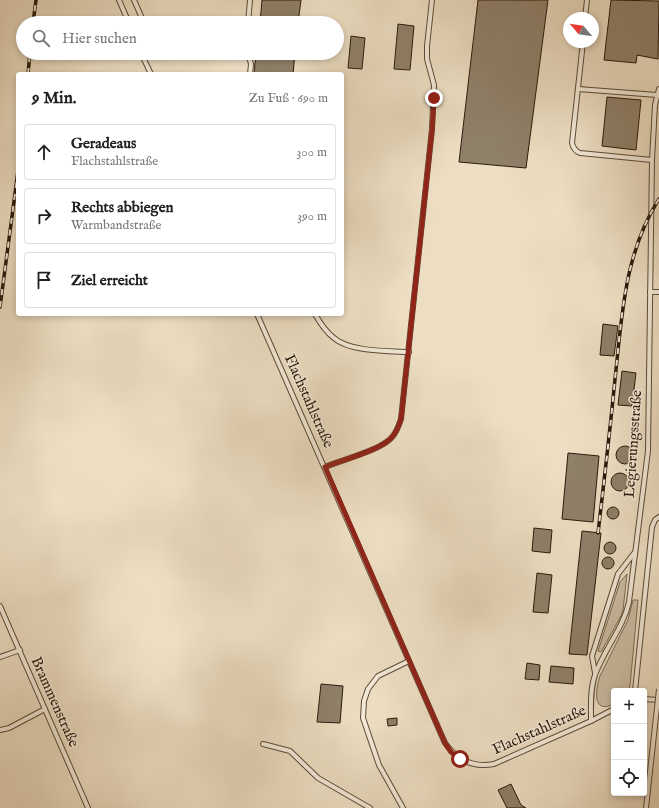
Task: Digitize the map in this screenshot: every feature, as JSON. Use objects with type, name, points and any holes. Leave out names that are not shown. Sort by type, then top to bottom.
[{"type":"lane","points":[[119,0],[126,16]]},
{"type":"lane","points":[[134,0],[141,16]]},
{"type":"lane","points":[[249,16],[250,0]]},
{"type":"lane","points":[[325,467],[369,451],[384,443],[392,437],[401,419],[433,122],[434,85],[427,58],[432,0]]},
{"type":"lane","points":[[586,12],[587,0]]},
{"type":"lane","points":[[582,48],[572,143],[573,148],[576,152],[580,153],[652,160]]},
{"type":"lane","points":[[145,60],[150,72]]},
{"type":"lane","points":[[250,60],[250,72]]},
{"type":"lane","points":[[578,89],[657,95]]},
{"type":"lane","name":"Legierungsstraße","points":[[591,721],[592,687],[595,673],[624,619],[629,602],[648,451],[652,160],[657,95],[659,89]]},
{"type":"lane","points":[[650,292],[659,292]]},
{"type":"lane","name":"Flachstahlstraße","points":[[258,316],[445,743],[451,752],[468,763],[479,765],[494,764],[611,711]]},
{"type":"lane","points":[[316,316],[325,330],[342,343],[369,350],[409,352]]},
{"type":"lane","points":[[635,688],[652,527],[659,517]]},
{"type":"lane","points":[[595,673],[592,656],[618,574],[635,551]]},
{"type":"lane","name":"Brammenstraße","points":[[0,606],[88,808]]},
{"type":"lane","points":[[0,657],[20,650]]},
{"type":"lane","points":[[397,808],[403,807],[379,765],[363,718],[364,701],[368,689],[378,676],[409,661]]},
{"type":"lane","points":[[646,808],[659,689]]},
{"type":"lane","points":[[647,699],[659,700]]},
{"type":"lane","points":[[0,730],[9,728],[45,709]]},
{"type":"lane","points":[[263,744],[290,750],[318,778],[370,808]]},
{"type":"shaded area","points":[[627,574],[621,616],[601,652],[598,651],[620,582]]},
{"type":"shaded area","points":[[633,600],[638,600],[630,686],[629,688],[611,688],[611,705],[602,706],[598,703],[597,699],[597,687],[600,676],[628,620]]},
{"type":"building","points":[[262,0],[301,0],[299,16],[261,16]]},
{"type":"building","points":[[478,0],[548,0],[526,168],[459,162]]},
{"type":"building","points":[[611,0],[659,1],[658,59],[637,55],[636,63],[604,60]]},
{"type":"building","points":[[398,24],[414,26],[410,70],[394,69]]},
{"type":"building","points":[[351,36],[365,38],[362,69],[348,68]]},
{"type":"building","points":[[255,60],[294,60],[293,72],[254,72]]},
{"type":"building","points":[[607,97],[641,100],[636,150],[602,146]]},
{"type":"building","points":[[603,324],[618,326],[614,356],[600,355]]},
{"type":"building","points":[[622,371],[636,373],[632,406],[618,405]]},
{"type":"building","points":[[621,446],[629,446],[634,451],[632,462],[629,464],[621,464],[616,459],[616,451]]},
{"type":"building","points":[[568,453],[599,456],[593,522],[562,519]]},
{"type":"building","points":[[616,473],[624,473],[629,478],[627,489],[624,491],[616,491],[611,486],[611,478]]},
{"type":"building","points":[[615,507],[618,508],[618,518],[611,519],[608,518],[607,511],[608,508]]},
{"type":"building","points":[[534,528],[552,530],[550,553],[532,551]]},
{"type":"building","points":[[582,531],[601,533],[587,655],[569,654]]},
{"type":"building","points":[[612,542],[615,543],[615,553],[608,554],[605,553],[604,546],[605,543]]},
{"type":"building","points":[[610,557],[613,558],[613,568],[606,569],[603,568],[602,561],[603,558]]},
{"type":"building","points":[[537,573],[552,575],[548,613],[533,612]]},
{"type":"building","points":[[527,663],[540,665],[539,680],[525,679]]},
{"type":"building","points":[[551,666],[574,668],[573,684],[549,682]]},
{"type":"building","points":[[321,684],[343,686],[340,723],[317,722]]},
{"type":"building","points":[[397,718],[397,725],[388,726],[387,719]]},
{"type":"building","points":[[511,784],[521,805],[526,808],[507,808],[498,790]]},
{"type":"railway","points":[[34,16],[36,0]]},
{"type":"railway","points":[[28,72],[29,60]]},
{"type":"railway","points":[[0,307],[16,186]]},
{"type":"railway","points":[[598,533],[626,286],[638,241],[647,220],[659,199]]},
{"type":"route","points":[[434,98],[432,130],[401,419],[392,437],[384,443],[369,451],[325,467],[445,743],[451,752],[460,759]]}]
